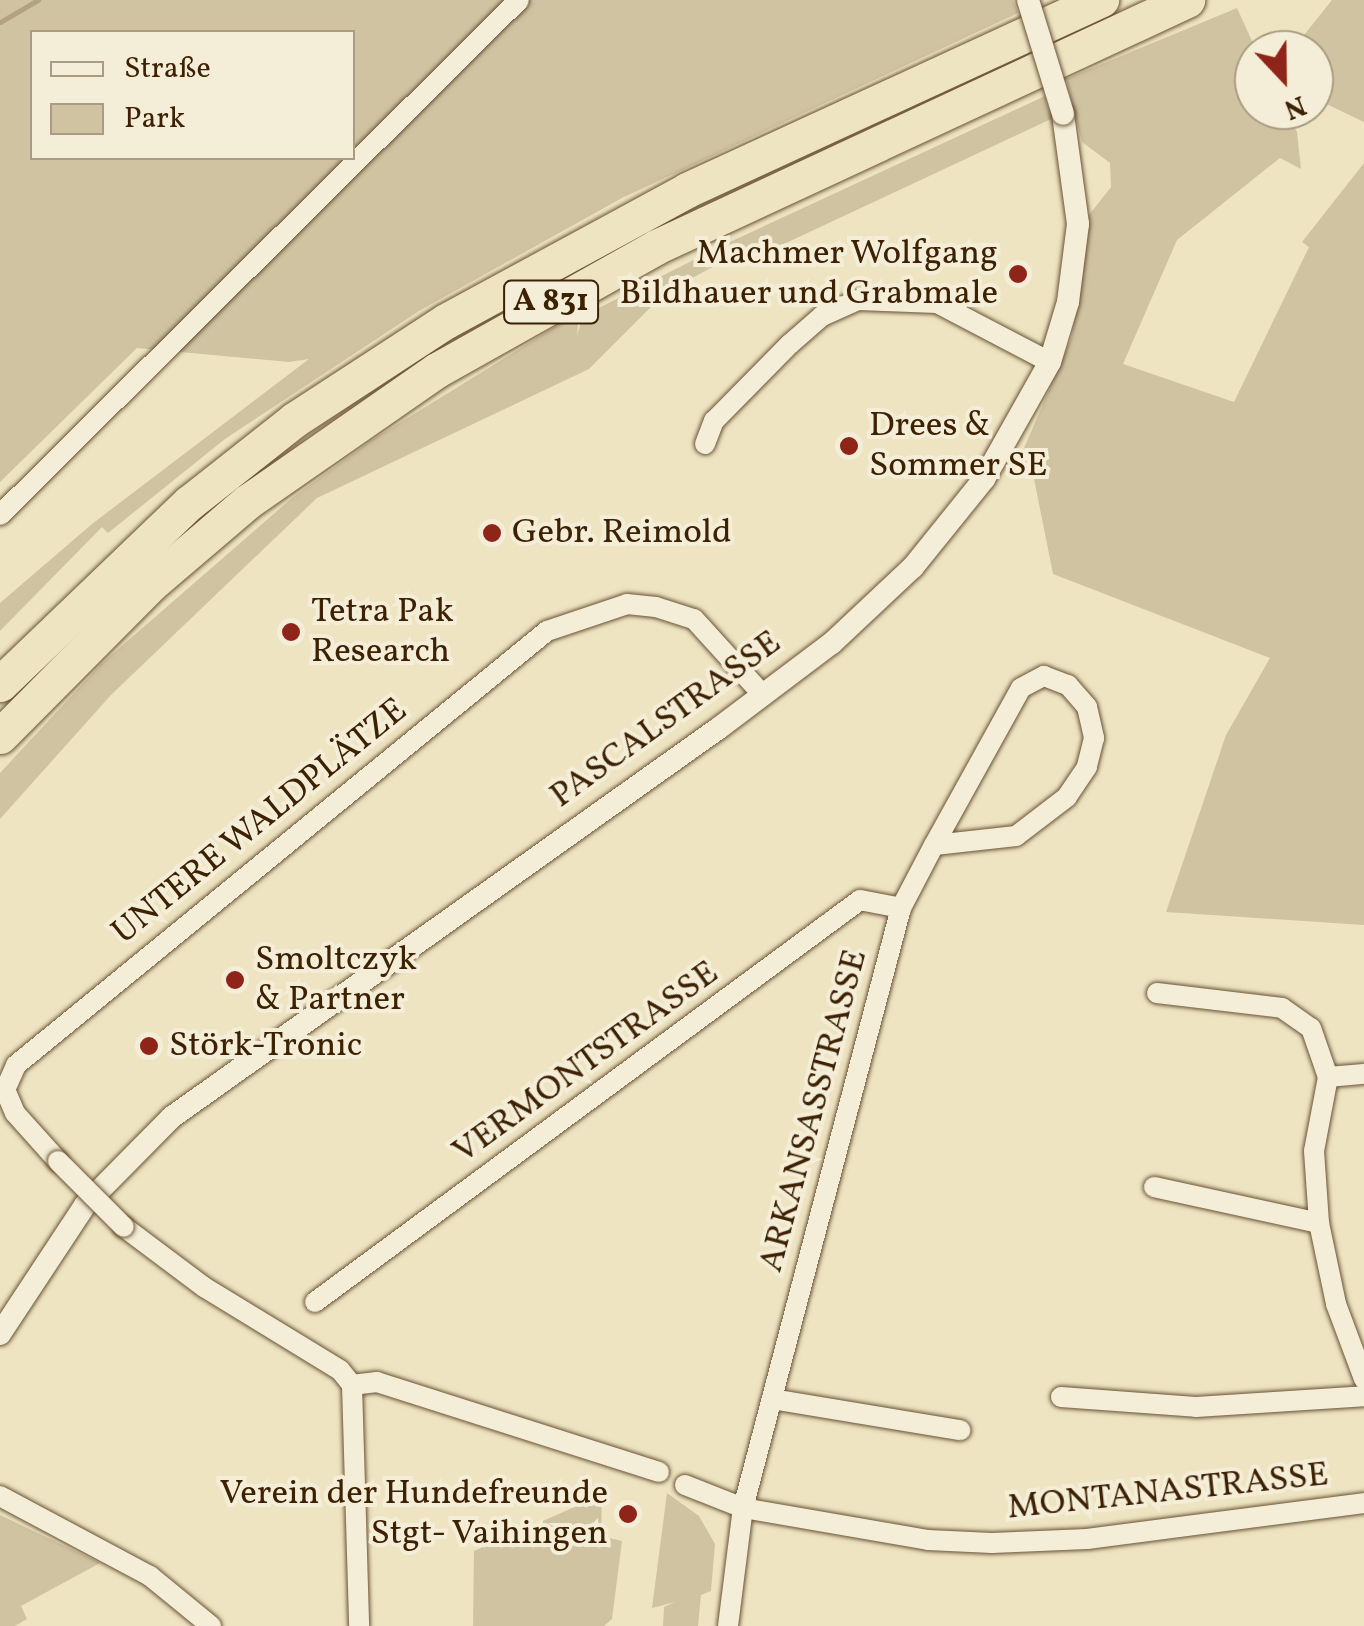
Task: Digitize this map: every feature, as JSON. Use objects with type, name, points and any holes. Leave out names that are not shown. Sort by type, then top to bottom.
[{"type":"highway","name":"A 831","points":[[0,684],[125,559],[294,420],[510,284],[688,190],[1101,0]]},
{"type":"highway","name":"A 831","points":[[0,736],[139,596],[247,502],[436,370],[656,247],[1187,0]]},
{"type":"highway","points":[[0,654],[62,592],[125,559]]},
{"type":"street","points":[[0,515],[519,0]]},
{"type":"street","name":"PASCALSTRASSE","points":[[0,1334],[85,1205],[172,1117],[762,695],[914,567],[984,478],[1050,362],[1068,302],[1078,224],[1063,114],[1028,0]]},
{"type":"street","points":[[705,444],[714,421],[790,344],[822,316],[858,300],[937,302],[1050,362]]},
{"type":"street","name":"UNTERE WALDPLÄTZE","points":[[352,1384],[340,1370],[204,1287],[124,1227],[15,1114],[6,1080],[16,1065],[547,630],[627,604],[656,607],[694,619],[762,695]]},
{"type":"street","name":"ARKANSASSTRASSE","points":[[728,1626],[743,1508],[901,908],[934,845],[1020,688],[1044,676],[1068,686],[1087,706],[1094,738],[1087,766],[1067,796],[1016,836],[934,845]]},
{"type":"street","name":"VERMONTSTRASSE","points":[[315,1302],[860,900],[901,908]]},
{"type":"street","points":[[1157,993],[1282,1008],[1311,1028],[1328,1077],[1314,1150],[1319,1223],[1336,1304],[1364,1378]]},
{"type":"street","points":[[1328,1077],[1364,1074]]},
{"type":"street","points":[[1154,1187],[1319,1223]]},
{"type":"street","points":[[359,1626],[352,1384],[377,1382],[659,1472]]},
{"type":"street","points":[[1061,1397],[1196,1407],[1364,1396]]},
{"type":"street","points":[[772,1399],[960,1430]]},
{"type":"street","name":"MONTANASTRASSE","points":[[685,1485],[743,1508],[928,1540],[992,1543],[1087,1539],[1364,1503]]},
{"type":"street","points":[[0,1496],[150,1576],[211,1626]]},
{"type":"green space","points":[[0,0],[1013,0],[1018,13],[622,198],[419,311],[225,439],[108,533],[102,527],[0,631],[0,603],[92,524],[309,359],[289,362],[137,348],[0,482]]},
{"type":"green space","points":[[1332,0],[1364,0],[1364,122],[1334,108],[1334,30],[1308,30]]},
{"type":"green space","points":[[1237,8],[1247,30],[1234,30],[1234,130],[1296,130],[1301,169],[1280,158],[1177,240],[1123,364],[1234,402],[1309,247],[1302,242],[1364,163],[1364,925],[1166,912],[1226,735],[1270,658],[1053,574],[1033,474],[1011,478],[1072,337],[1089,215],[1111,187],[1110,163],[1082,142],[1066,79]]},
{"type":"green space","points":[[1045,96],[1051,119],[735,267],[722,262],[666,292],[589,369],[317,498],[111,695],[0,819],[0,773],[101,664],[292,498],[372,440],[579,312],[577,335],[583,316],[719,247]]},
{"type":"green space","points":[[667,1493],[699,1516],[715,1544],[711,1591],[701,1595],[698,1626],[663,1626],[664,1607],[675,1602],[652,1608]]},
{"type":"green space","points":[[602,1495],[601,1536],[622,1541],[612,1619],[604,1626],[473,1626],[474,1551]]},
{"type":"green space","points":[[0,1515],[100,1563],[21,1606],[27,1619],[15,1626],[0,1626]]},
{"type":"waterway","points":[[0,22],[38,0]]},
{"type":"place","name":"Machmer Wolfgang Bildhauer und Grabmale","points":[[1018,274]]},
{"type":"place","name":"Drees & Sommer SE","points":[[849,446]]},
{"type":"place","name":"Gebr. Reimold","points":[[492,533]]},
{"type":"place","name":"Tetra Pak Research","points":[[291,632]]},
{"type":"place","name":"Smoltczyk & Partner","points":[[235,980]]},
{"type":"place","name":"Störk-Tronic","points":[[149,1046]]},
{"type":"place","name":"Verein der Hundefreunde Stgt- Vaihingen","points":[[628,1514]]}]
